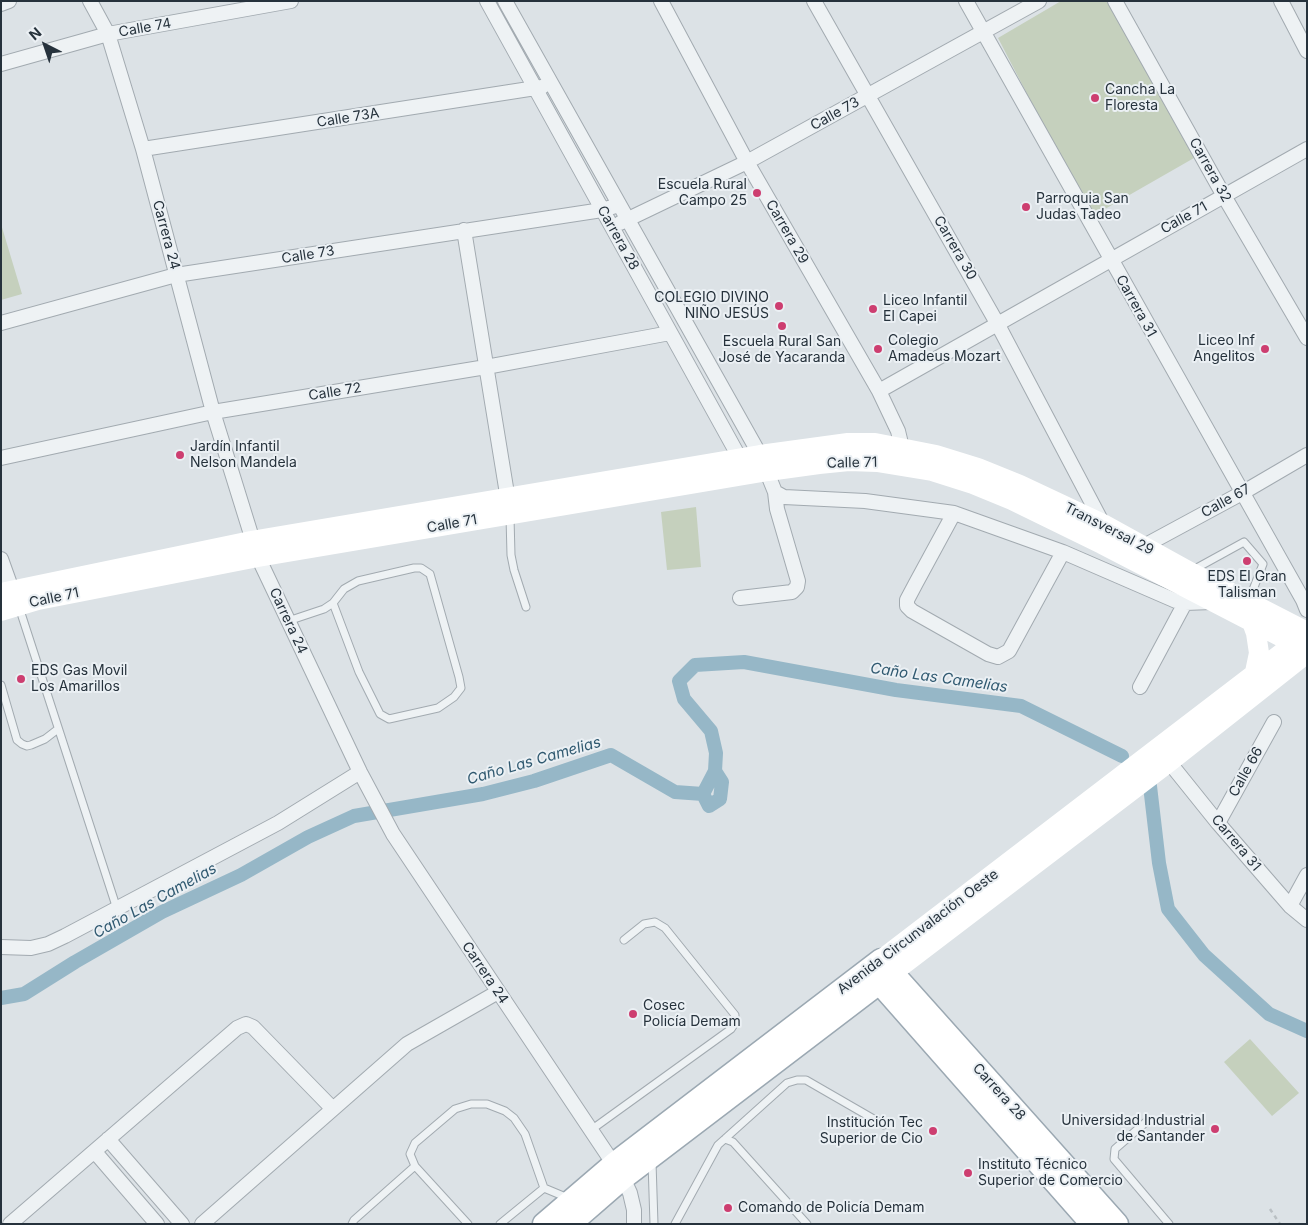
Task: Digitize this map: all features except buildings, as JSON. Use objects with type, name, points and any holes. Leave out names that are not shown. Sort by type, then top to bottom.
[{"type":"main road","name":"Transversal 29","points":[[904,456],[936,455],[1020,484],[1104,524],[1144,546],[1190,572],[1247,613],[1304,642]]},
{"type":"main road","name":"Calle 71","points":[[8,600],[38,600],[255,549],[754,465],[849,461],[876,462],[904,456]]},
{"type":"main road","name":"Transversal 29","points":[[904,456],[932,471],[973,484],[1012,500],[1102,544],[1212,602],[1247,613]]},
{"type":"main road","points":[[1247,613],[1259,643],[1255,672]]},
{"type":"main road","name":"Avenida Circunvalación Oeste","points":[[544,1224],[572,1199],[619,1171],[651,1156],[1255,672],[1304,642]]},
{"type":"main road","name":"Avenida Circunvalación Oeste","points":[[571,1223],[619,1171],[880,972],[1169,762],[1304,642]]},
{"type":"main road","name":"Carrera 28","points":[[880,972],[1092,1224]]},
{"type":"main road","name":"Carrera 28","points":[[880,972],[1117,1224]]},
{"type":"street","points":[[1,4],[9,1]]},
{"type":"street","name":"Carrera 24","points":[[90,1],[108,34],[143,149],[212,412],[255,549],[360,772],[393,834],[619,1171],[630,1193],[634,1210],[634,1224]]},
{"type":"street","name":"Calle 74","points":[[1,64],[108,34],[291,1]]},
{"type":"street","name":"Carrera 28","points":[[487,1],[670,333],[754,465]]},
{"type":"street","name":"Carrera 28","points":[[506,1],[628,220],[754,465]]},
{"type":"street","name":"Carrera 29","points":[[661,1],[747,162],[879,391],[895,425],[904,456]]},
{"type":"street","name":"Carrera 30","points":[[814,1],[997,323],[1104,524]]},
{"type":"street","name":"Carrera 31","points":[[966,1],[1110,260],[1304,600],[1307,610]]},
{"type":"street","name":"Calle 73","points":[[612,227],[747,162],[1038,1]]},
{"type":"street","name":"Carrera 32","points":[[1115,1],[1224,196],[1307,338]]},
{"type":"street","points":[[1281,1],[1307,51]]},
{"type":"street","name":"Calle 73A","points":[[143,149],[552,85]]},
{"type":"street","name":"Calle 71","points":[[879,391],[1307,149]]},
{"type":"street","name":"Calle 73","points":[[1,323],[176,276],[602,210],[619,205]]},
{"type":"street","points":[[464,230],[509,506]]},
{"type":"street","name":"Calle 72","points":[[1,458],[212,412],[670,333]]},
{"type":"street","name":"Calle 67","points":[[1144,546],[1307,455]]},
{"type":"street","points":[[740,598],[792,592],[797,587],[798,580],[777,510],[775,492],[770,483],[754,465]]},
{"type":"street","points":[[775,492],[784,497],[865,501],[954,513],[998,527],[1063,552],[1176,601],[1185,603],[1212,602]]},
{"type":"street","points":[[954,513],[907,600],[907,606],[912,611],[988,654],[998,657],[1009,651],[1063,552]]},
{"type":"street","points":[[1,559],[8,600]]},
{"type":"street","points":[[1140,686],[1185,603]]},
{"type":"street","name":"Calle 66","points":[[1218,823],[1274,722]]},
{"type":"street","name":"Carrera 31","points":[[1169,762],[1218,823],[1290,906],[1307,920]]},
{"type":"street","points":[[1,948],[31,948],[48,944],[278,823],[360,772]]},
{"type":"street","points":[[1290,906],[1307,875]]},
{"type":"street","points":[[202,1224],[407,1044],[498,992]]},
{"type":"street","points":[[10,1224],[237,1028],[246,1024],[253,1027],[332,1108]]},
{"type":"street","points":[[108,1139],[182,1224]]},
{"type":"street","points":[[95,1152],[157,1224]]},
{"type":"lane","points":[[509,506],[514,570],[526,607]]},
{"type":"lane","points":[[1190,572],[1244,542],[1263,564],[1247,613]]},
{"type":"lane","points":[[288,621],[324,609],[333,603],[344,590],[358,581],[414,568],[426,570],[430,574],[460,677],[461,688],[454,697],[438,708],[389,719],[380,714],[359,672],[333,603]]},
{"type":"lane","points":[[8,600],[47,693],[117,909]]},
{"type":"lane","points":[[1,685],[17,740],[22,744],[31,745],[45,739],[58,729]]},
{"type":"lane","points":[[40,702],[47,693]]},
{"type":"lane","points":[[6,704],[16,710]]},
{"type":"lane","points":[[591,1130],[731,1029],[735,1023],[736,1015],[665,928],[655,922],[644,924],[624,940]]},
{"type":"lane","points":[[675,1224],[718,1145],[787,1083],[806,1080],[884,1125]]},
{"type":"lane","points":[[468,1224],[415,1166],[410,1154],[415,1143],[455,1109],[471,1104],[487,1104],[505,1111],[514,1118],[525,1134],[544,1188],[572,1199]]},
{"type":"lane","points":[[1146,1122],[1115,1149],[1114,1159],[1169,1224]]},
{"type":"lane","points":[[725,1139],[733,1142],[807,1224]]},
{"type":"lane","points":[[651,1156],[654,1224]]},
{"type":"lane","points":[[352,1224],[354,1220],[415,1166]]},
{"type":"lane","points":[[500,1224],[544,1188]]},
{"type":"path","points":[[1270,1209],[1280,1224]]},
{"type":"green space","name":"Cancha La Floresta","points":[[1061,1],[1107,1],[1194,158],[1091,217],[998,38]]},
{"type":"green space","points":[[1,224],[22,294],[1,300]]},
{"type":"green space","points":[[696,507],[701,567],[667,570],[661,512]]},
{"type":"green space","points":[[1250,1039],[1299,1093],[1272,1116],[1224,1062]]},
{"type":"waterway","name":"Caño Las Camelias","points":[[1,998],[24,994],[162,912],[241,875],[308,837],[354,816],[483,794],[534,781],[611,755],[675,792],[703,794],[715,771],[716,753],[711,731],[684,699],[679,681],[695,665],[744,662],[896,690],[1021,706],[1122,756]]},
{"type":"waterway","points":[[703,794],[709,806],[720,799],[722,782],[715,771]]},
{"type":"waterway","name":"Caño Las Camelias","points":[[1150,786],[1159,863],[1168,909],[1204,955],[1269,1014],[1307,1031]]},
{"type":"place","name":"Cancha La Floresta","points":[[1095,98]]},
{"type":"place","name":"Escuela Rural Campo 25","points":[[757,193]]},
{"type":"place","name":"Parroquia San Judas Tadeo","points":[[1026,207]]},
{"type":"place","name":"COLEGIO DIVINO NIÑO JESÚS","points":[[779,306]]},
{"type":"place","name":"Liceo Infantil El Capei","points":[[873,309]]},
{"type":"place","name":"Escuela Rural San José de Yacaranda","points":[[782,326]]},
{"type":"place","name":"Colegio Amadeus Mozart","points":[[878,349]]},
{"type":"place","name":"Liceo Inf Angelitos","points":[[1265,349]]},
{"type":"place","name":"Jardín Infantil Nelson Mandela","points":[[180,455]]},
{"type":"place","name":"EDS El Gran Talisman","points":[[1247,561]]},
{"type":"place","name":"EDS Gas Movil Los Amarillos","points":[[21,679]]},
{"type":"place","name":"Cosec Policía Demam","points":[[633,1014]]},
{"type":"place","name":"Universidad Industrial de Santander","points":[[1215,1129]]},
{"type":"place","name":"Institución Tec Superior de Cio","points":[[933,1131]]},
{"type":"place","name":"Instituto Técnico Superior de Comercio","points":[[968,1173]]},
{"type":"place","name":"Comando de Policía Demam","points":[[728,1208]]}]
